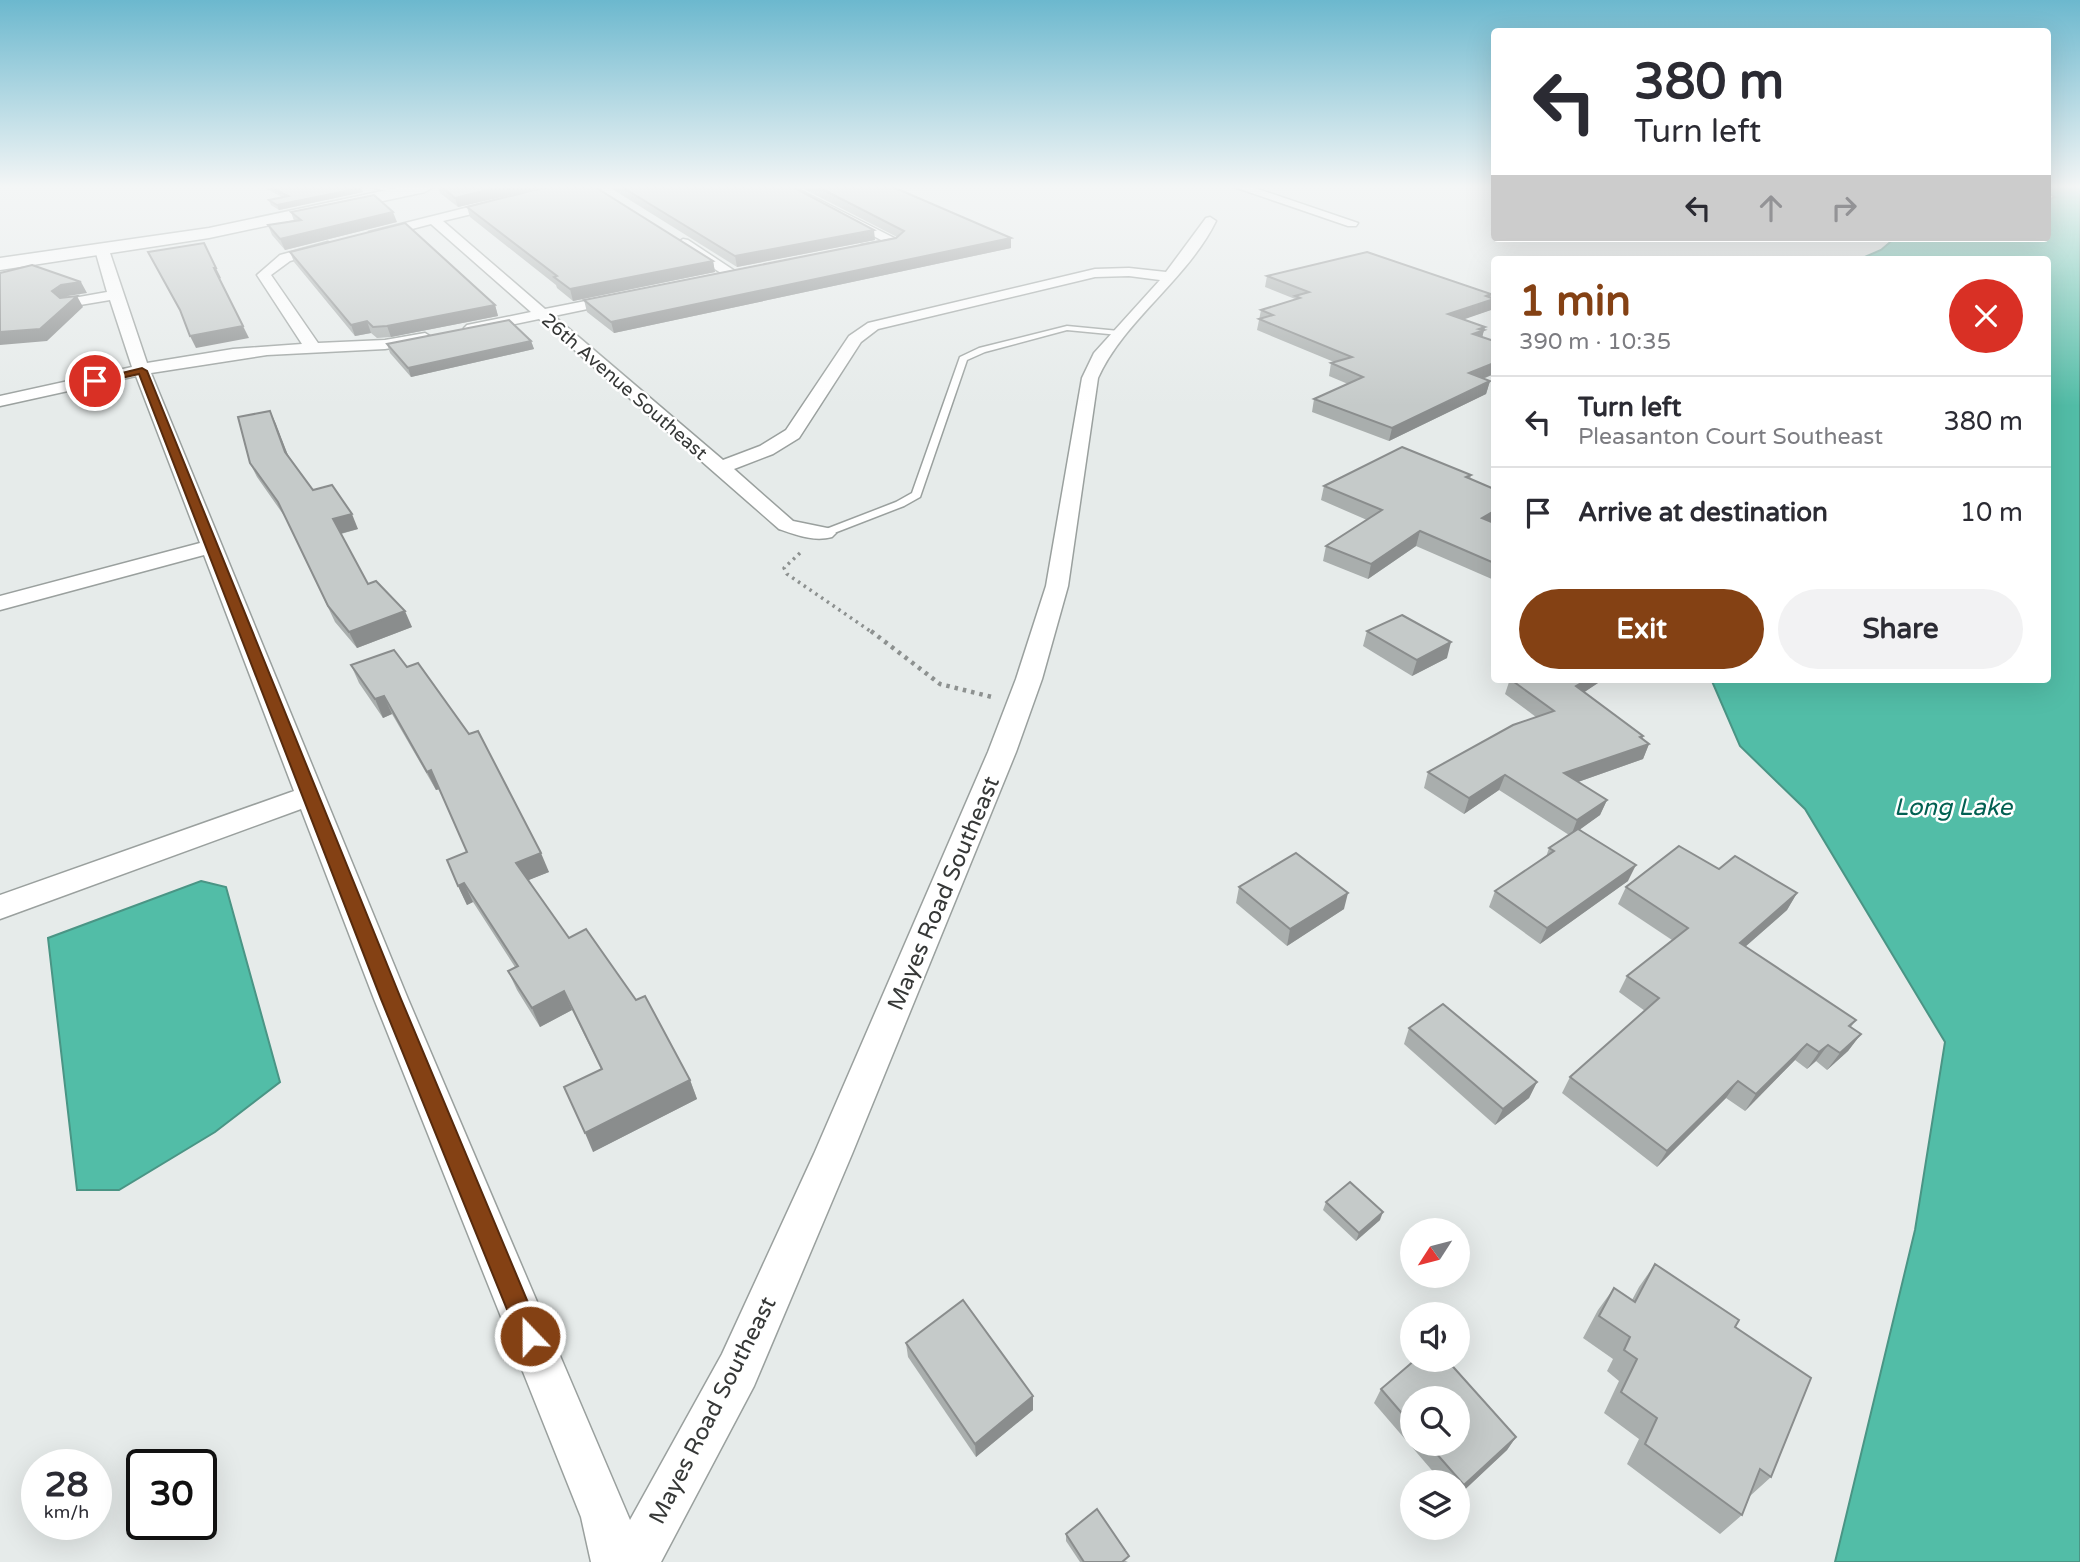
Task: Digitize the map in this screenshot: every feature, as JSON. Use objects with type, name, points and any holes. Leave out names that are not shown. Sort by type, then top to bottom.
[{"type":"street","points":[[0,264],[30,260]]},
{"type":"street","points":[[105,260],[142,371],[396,1012],[605,1517],[615,1562]]},
{"type":"street","points":[[281,260],[274,263],[264,275],[314,349]]},
{"type":"street","name":"26th Avenue Southeast","points":[[480,260],[786,525],[804,531],[825,533]]},
{"type":"street","points":[[706,281],[741,274],[715,260]]},
{"type":"street","name":"Mayes Road Southeast","points":[[634,1562],[743,1358],[838,1142],[1021,703],[1057,586],[1090,378],[1100,356],[1183,260]]},
{"type":"street","points":[[718,468],[752,458],[793,434],[855,339],[873,326],[1095,274],[1129,272],[1169,277]]},
{"type":"street","points":[[0,401],[216,356],[268,350],[391,345],[638,294]]},
{"type":"street","points":[[68,303],[115,295]]},
{"type":"street","points":[[0,603],[211,547]]},
{"type":"street","points":[[0,907],[311,795]]},
{"type":"lane","points":[[825,533],[900,504],[916,495],[963,359],[982,349],[1067,328],[1119,333]]},
{"type":"path","points":[[825,533],[786,564],[784,568],[787,574],[856,620],[940,684],[1021,703]]},
{"type":"water","name":"Long Lake","points":[[2051,260],[2080,260],[2080,1562],[1835,1562],[1915,1230],[1945,1042],[1805,809],[1740,746],[1713,683],[2051,683]]},
{"type":"water","points":[[201,881],[226,887],[280,1082],[215,1132],[119,1190],[77,1190],[48,938]]},
{"type":"building","points":[[152,260],[212,260],[243,326],[190,336],[180,310]]},
{"type":"building","points":[[297,260],[445,260],[495,305],[387,326],[373,327],[367,321],[351,325]]},
{"type":"building","points":[[536,260],[713,261],[570,289],[554,277],[557,276]]},
{"type":"building","points":[[786,260],[907,260],[611,322],[584,300]]},
{"type":"building","points":[[1334,260],[1390,260],[1491,294],[1486,296],[1491,300],[1448,314],[1485,327],[1473,334],[1491,340],[1491,364],[1469,373],[1490,381],[1392,428],[1314,399],[1363,377],[1331,363],[1352,357],[1259,319],[1273,315],[1261,310],[1300,298],[1295,296],[1309,292],[1267,276]]},
{"type":"building","points":[[32,265],[81,282],[61,285],[52,291],[60,298],[77,296],[40,329],[0,332],[0,273]]},
{"type":"building","points":[[509,320],[531,341],[408,368],[387,344]]},
{"type":"building","points":[[270,411],[285,452],[313,490],[332,485],[352,514],[333,519],[368,584],[376,581],[405,611],[349,632],[328,606],[278,502],[250,463],[238,417]]},
{"type":"building","points":[[1402,447],[1471,475],[1466,477],[1491,488],[1491,513],[1482,518],[1491,522],[1491,562],[1420,531],[1371,564],[1326,546],[1382,510],[1324,486]]},
{"type":"building","points":[[1402,615],[1451,642],[1417,660],[1367,631]]},
{"type":"building","points":[[394,650],[407,667],[418,663],[469,734],[478,731],[541,853],[516,863],[569,938],[586,929],[636,1000],[645,996],[690,1080],[585,1133],[564,1087],[602,1069],[564,991],[532,1008],[508,971],[518,966],[464,883],[458,886],[447,860],[467,852],[431,770],[427,772],[384,696],[375,699],[351,665]]},
{"type":"building","points":[[1516,683],[1581,683],[1576,686],[1643,736],[1640,737],[1649,744],[1564,773],[1607,800],[1577,820],[1505,775],[1469,798],[1428,772],[1513,725],[1554,711]]},
{"type":"building","points":[[1578,829],[1636,865],[1547,928],[1495,891],[1554,851],[1549,848]]},
{"type":"building","points":[[1679,846],[1719,869],[1735,856],[1797,893],[1740,943],[1856,1020],[1849,1026],[1861,1034],[1840,1053],[1828,1045],[1819,1052],[1807,1044],[1756,1094],[1738,1081],[1667,1151],[1570,1077],[1659,998],[1627,976],[1688,928],[1626,887]]},
{"type":"building","points":[[1296,853],[1348,893],[1290,929],[1239,887]]},
{"type":"building","points":[[1443,1004],[1537,1082],[1503,1109],[1409,1028]]},
{"type":"building","points":[[1350,1182],[1383,1212],[1359,1233],[1326,1202]]},
{"type":"building","points":[[1655,1264],[1739,1320],[1735,1327],[1811,1378],[1771,1477],[1760,1469],[1742,1515],[1645,1444],[1657,1418],[1621,1392],[1637,1359],[1624,1350],[1630,1337],[1599,1316],[1614,1288],[1635,1302]]},
{"type":"building","points":[[963,1300],[1033,1396],[975,1444],[906,1343]]},
{"type":"building","points":[[1401,1372],[1458,1372],[1516,1437],[1470,1479],[1470,1470],[1451,1470],[1439,1456],[1470,1456],[1470,1386],[1400,1386],[1400,1411],[1381,1389]]},
{"type":"building","points":[[1097,1509],[1129,1556],[1122,1562],[1084,1562],[1066,1534]]},
{"type":"route","points":[[95,381],[142,371],[391,999],[530,1336]]}]
